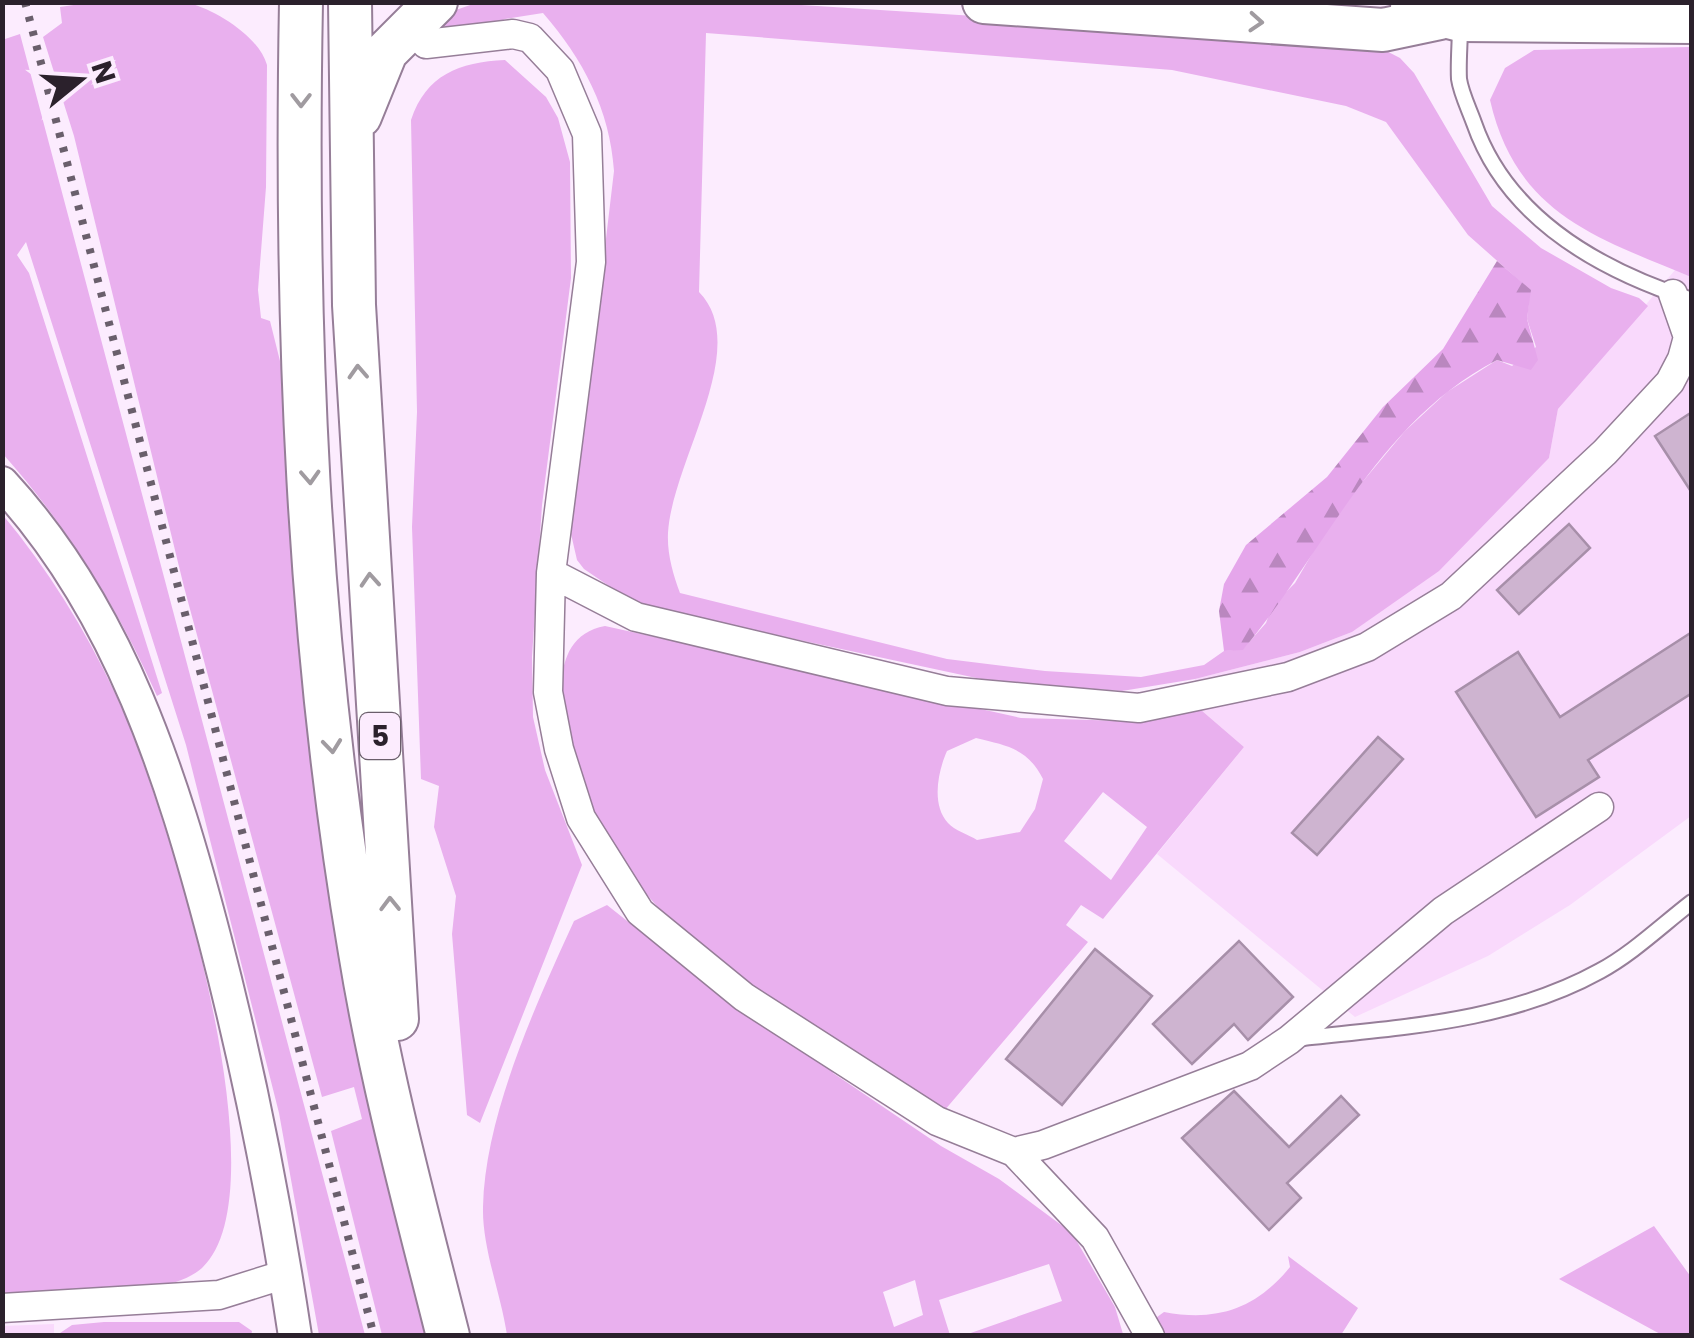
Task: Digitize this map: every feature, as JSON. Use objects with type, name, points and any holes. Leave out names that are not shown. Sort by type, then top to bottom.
[{"type":"main road","name":"5","points":[[302,2],[302,306],[322,649],[357,933],[448,1336]]},
{"type":"main road","name":"5","points":[[350,2],[354,305],[399,1037],[396,1119]]},
{"type":"main road","points":[[353,136],[386,52],[436,2]]},
{"type":"main road","points":[[984,2],[1382,30],[1450,19],[1692,22]]},
{"type":"main road","points":[[1382,2],[1450,19]]},
{"type":"street","points":[[426,44],[513,34],[530,38],[560,70],[587,134],[591,262],[551,572],[548,692],[559,749],[581,818],[640,912],[744,997],[937,1121],[1014,1152],[1094,1238],[1150,1336]]},
{"type":"street","points":[[551,572],[636,617],[947,690],[1139,708],[1288,677],[1367,647],[1451,596],[1605,452],[1670,382],[1682,359],[1688,337],[1682,297]]},
{"type":"street","points":[[2,482],[79,585],[113,644],[152,729],[227,986],[295,1336]]},
{"type":"street","points":[[1014,1152],[1204,1086],[1250,1066],[1290,1040],[1443,911],[1599,807]]},
{"type":"street","points":[[2,1308],[219,1295],[286,1274]]},
{"type":"lane","points":[[1450,19],[1459,82],[1484,150],[1518,202],[1569,242],[1682,297]]},
{"type":"lane","points":[[1290,1040],[1464,1019],[1518,1007],[1601,970],[1692,902]]},
{"type":"shaded area","points":[[94,2],[178,2],[200,7],[246,35],[267,65],[266,187],[258,290],[261,318],[270,321],[283,373],[317,816],[362,1057],[426,1335],[382,1335],[331,1131],[362,1119],[354,1087],[322,1097],[184,587],[74,136],[43,37],[62,23],[60,7]]},
{"type":"shaded area","points":[[755,2],[1367,41],[1400,58],[1414,73],[1492,206],[1541,248],[1648,306],[1558,409],[1549,458],[1439,571],[1352,632],[1300,652],[1195,679],[1122,691],[995,682],[637,605],[584,569],[577,560],[571,534],[614,171],[607,127],[582,67],[543,13],[505,19],[483,30],[440,30],[437,25],[453,11],[476,3]],"holes":[[[706,33],[1172,70],[1346,106],[1386,122],[1468,235],[1530,290],[1527,319],[1536,347],[1512,366],[1497,360],[1447,392],[1405,431],[1334,516],[1295,583],[1272,606],[1266,623],[1243,649],[1224,651],[1204,665],[1141,677],[947,659],[680,593],[671,564],[668,533],[673,504],[714,373],[718,343],[713,315],[699,292]]]},
{"type":"shaded area","points":[[20,34],[365,1335],[319,1335],[279,1113],[186,745],[26,242],[17,255],[29,273],[162,693],[157,696],[108,600],[70,539],[3,454],[2,40]]},
{"type":"shaded area","points":[[1692,47],[1691,277],[1593,233],[1540,196],[1519,170],[1502,139],[1490,100],[1505,68],[1534,50]]},
{"type":"shaded area","points":[[505,60],[546,97],[558,118],[570,162],[571,278],[542,505],[532,657],[533,717],[545,770],[582,865],[480,1123],[467,1115],[452,934],[456,896],[434,827],[439,786],[421,779],[412,527],[417,412],[411,120],[426,92],[446,74],[473,64]]},
{"type":"shaded area","points":[[1675,270],[1691,277],[1691,816],[1570,905],[1488,956],[1355,1017],[1157,854],[1244,747],[1201,710],[1195,679],[1300,652],[1352,632],[1447,562],[1549,458],[1558,409]]},
{"type":"shaded area","points":[[2,514],[35,556],[91,646],[135,742],[185,896],[208,987],[224,1076],[231,1158],[225,1224],[202,1268],[185,1279],[136,1291],[3,1296]]},
{"type":"shaded area","points":[[605,626],[1021,718],[1127,721],[1201,710],[1244,747],[1103,919],[1081,905],[1066,925],[1088,942],[944,1111],[832,1042],[721,965],[671,921],[628,871],[594,816],[571,753],[562,711],[561,686],[567,655],[578,640]],"holes":[[[976,738],[1007,746],[1023,755],[1043,779],[1035,809],[1020,832],[977,840],[954,828],[943,816],[938,788],[947,751]],[[1103,792],[1147,827],[1111,880],[1064,841]]]},
{"type":"shaded area","points":[[607,905],[727,1000],[832,1065],[833,1073],[941,1146],[999,1179],[1072,1233],[1115,1307],[1123,1334],[965,1335],[1062,1301],[1049,1264],[939,1300],[950,1335],[507,1335],[485,1239],[486,1172],[515,1061],[574,921]],"holes":[[[915,1280],[923,1315],[894,1327],[883,1292]]]},
{"type":"shaded area","points":[[1654,1226],[1691,1277],[1691,1335],[1662,1335],[1559,1279]]},
{"type":"shaded area","points":[[1288,1256],[1358,1308],[1341,1335],[1160,1335],[1153,1320],[1164,1312],[1218,1313],[1249,1302],[1290,1267]]},
{"type":"shaded area","points":[[239,1322],[252,1331],[251,1336],[57,1335],[72,1325]]},
{"type":"shaded area","points":[[54,1324],[54,1335],[3,1335],[3,1326]]},
{"type":"green space","points":[[1497,261],[1531,290],[1527,319],[1538,360],[1531,370],[1497,360],[1455,386],[1418,418],[1355,492],[1243,650],[1224,651],[1219,611],[1224,584],[1246,545],[1327,477],[1383,407],[1443,349]]},
{"type":"building","points":[[1692,412],[1692,493],[1655,436]]},
{"type":"building","points":[[1569,524],[1590,548],[1519,614],[1497,590]]},
{"type":"building","points":[[1692,632],[1692,693],[1588,760],[1599,777],[1536,817],[1456,692],[1518,652],[1560,717]]},
{"type":"building","points":[[1378,737],[1403,759],[1317,855],[1292,833]]},
{"type":"building","points":[[1239,941],[1293,997],[1248,1040],[1234,1024],[1192,1064],[1153,1024]]},
{"type":"building","points":[[1095,949],[1152,996],[1062,1105],[1006,1059]]},
{"type":"building","points":[[1234,1091],[1289,1147],[1341,1096],[1359,1115],[1287,1183],[1301,1198],[1269,1230],[1182,1138]]},
{"type":"railway","points":[[25,2],[374,1336]]}]
